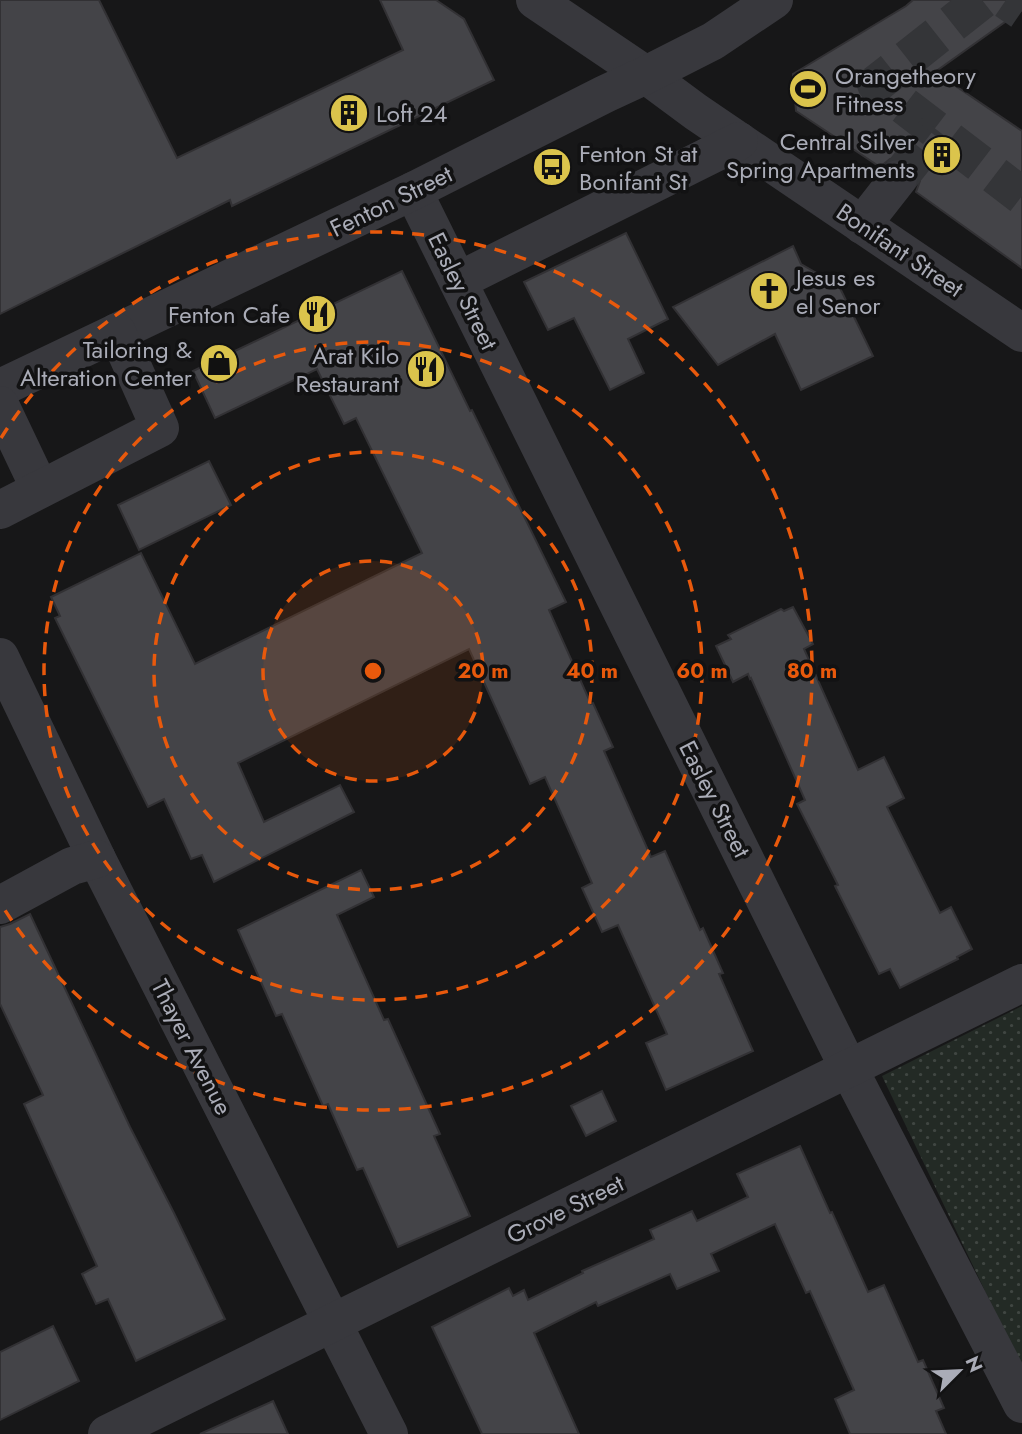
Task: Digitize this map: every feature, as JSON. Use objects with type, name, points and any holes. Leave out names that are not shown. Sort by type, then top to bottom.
[{"type":"street","name":"Bonifant Street","points":[[535,0],[1022,333]]},
{"type":"street","name":"Fenton Street","points":[[0,388],[413,191],[646,75],[713,41],[774,0]]},
{"type":"street","points":[[458,281],[739,141]]},
{"type":"street","points":[[862,225],[898,179]]},
{"type":"street","name":"Easley Street","points":[[413,191],[849,1069],[1022,1404]]},
{"type":"street","points":[[0,509],[160,428],[117,332]]},
{"type":"street","points":[[0,405],[40,489]]},
{"type":"street","name":"Thayer Avenue","points":[[5,680],[388,1434]]},
{"type":"street","points":[[0,905],[72,866],[97,859]]},
{"type":"street","name":"Grove Street","points":[[107,1434],[1022,983]]},
{"type":"shaded area","points":[[1022,1006],[1022,1368],[882,1076]]},
{"type":"building","points":[[0,0],[99,0],[177,158],[403,50],[380,0],[436,0],[464,19],[494,80],[232,206],[230,200],[0,314]]},
{"type":"building","name":"Central Silver Spring Apartments","points":[[913,0],[1022,0],[1022,10],[935,72],[1022,131],[1022,268],[916,192],[920,181],[918,171],[911,161],[902,158],[890,159],[880,167],[796,111],[793,74]]},
{"type":"building","points":[[626,233],[668,319],[628,339],[644,373],[610,390],[574,318],[548,330],[524,282]]},
{"type":"building","name":"Jesus es el Senor","points":[[793,246],[801,264],[839,286],[873,356],[801,390],[775,334],[718,365],[673,307]]},
{"type":"building","points":[[402,271],[566,602],[549,610],[613,747],[604,751],[651,857],[665,851],[700,930],[703,928],[723,973],[719,974],[753,1051],[666,1090],[646,1043],[667,1034],[618,925],[602,932],[582,888],[592,883],[545,777],[530,784],[469,649],[238,763],[264,822],[340,785],[354,812],[214,882],[202,855],[191,859],[164,799],[148,807],[55,618],[60,616],[51,597],[141,553],[195,664],[422,553],[356,418],[344,424],[317,369],[215,418],[193,371]]},
{"type":"building","points":[[209,461],[231,505],[139,550],[118,505]]},
{"type":"building","points":[[793,607],[813,644],[804,649],[858,770],[884,757],[904,798],[887,807],[940,913],[951,907],[972,949],[957,957],[958,959],[900,988],[890,969],[879,974],[835,886],[838,885],[797,804],[805,800],[751,678],[748,674],[733,682],[716,646],[731,639],[728,635],[781,609],[784,611]]},
{"type":"building","points":[[361,870],[374,897],[337,915],[384,1020],[388,1019],[440,1134],[434,1136],[470,1216],[398,1247],[363,1168],[357,1170],[328,1104],[323,1106],[282,1014],[276,1016],[238,930]]},
{"type":"building","points":[[30,914],[130,1127],[225,1319],[136,1361],[108,1299],[96,1304],[82,1274],[97,1266],[24,1104],[43,1095],[0,1004],[0,927]]},
{"type":"building","points":[[602,1091],[616,1121],[586,1136],[571,1106]]},
{"type":"building","points":[[800,1146],[868,1292],[884,1285],[918,1362],[923,1360],[944,1408],[936,1411],[946,1434],[850,1434],[835,1399],[854,1390],[810,1291],[806,1293],[775,1224],[711,1254],[719,1271],[677,1289],[670,1274],[598,1306],[596,1302],[534,1333],[579,1434],[482,1434],[432,1327],[509,1288],[513,1296],[524,1290],[528,1300],[583,1273],[582,1271],[654,1239],[650,1230],[692,1211],[697,1221],[748,1197],[737,1174]]},
{"type":"building","points":[[53,1326],[79,1381],[0,1420],[0,1352]]},
{"type":"building","points":[[273,1401],[288,1434],[200,1434]]},
{"type":"tunnel","points":[[982,0],[876,84],[1022,196]]},
{"type":"tunnel","points":[[1006,0],[1022,11]]},
{"type":"tunnel","points":[[898,179],[937,130]]},
{"type":"place","name":"Orangetheory Fitness","points":[[808,89]]},
{"type":"place","name":"Loft 24","points":[[349,113]]},
{"type":"place","name":"Central Silver Spring Apartments","points":[[942,155]]},
{"type":"place","name":"Fenton St at Bonifant St","points":[[552,167]]},
{"type":"place","name":"Jesus es el Senor","points":[[769,291]]},
{"type":"place","name":"Fenton Cafe","points":[[317,314]]},
{"type":"place","name":"Tailoring & Alteration Center","points":[[219,363]]},
{"type":"place","name":"Arat Kilo Restaurant","points":[[426,369]]}]
